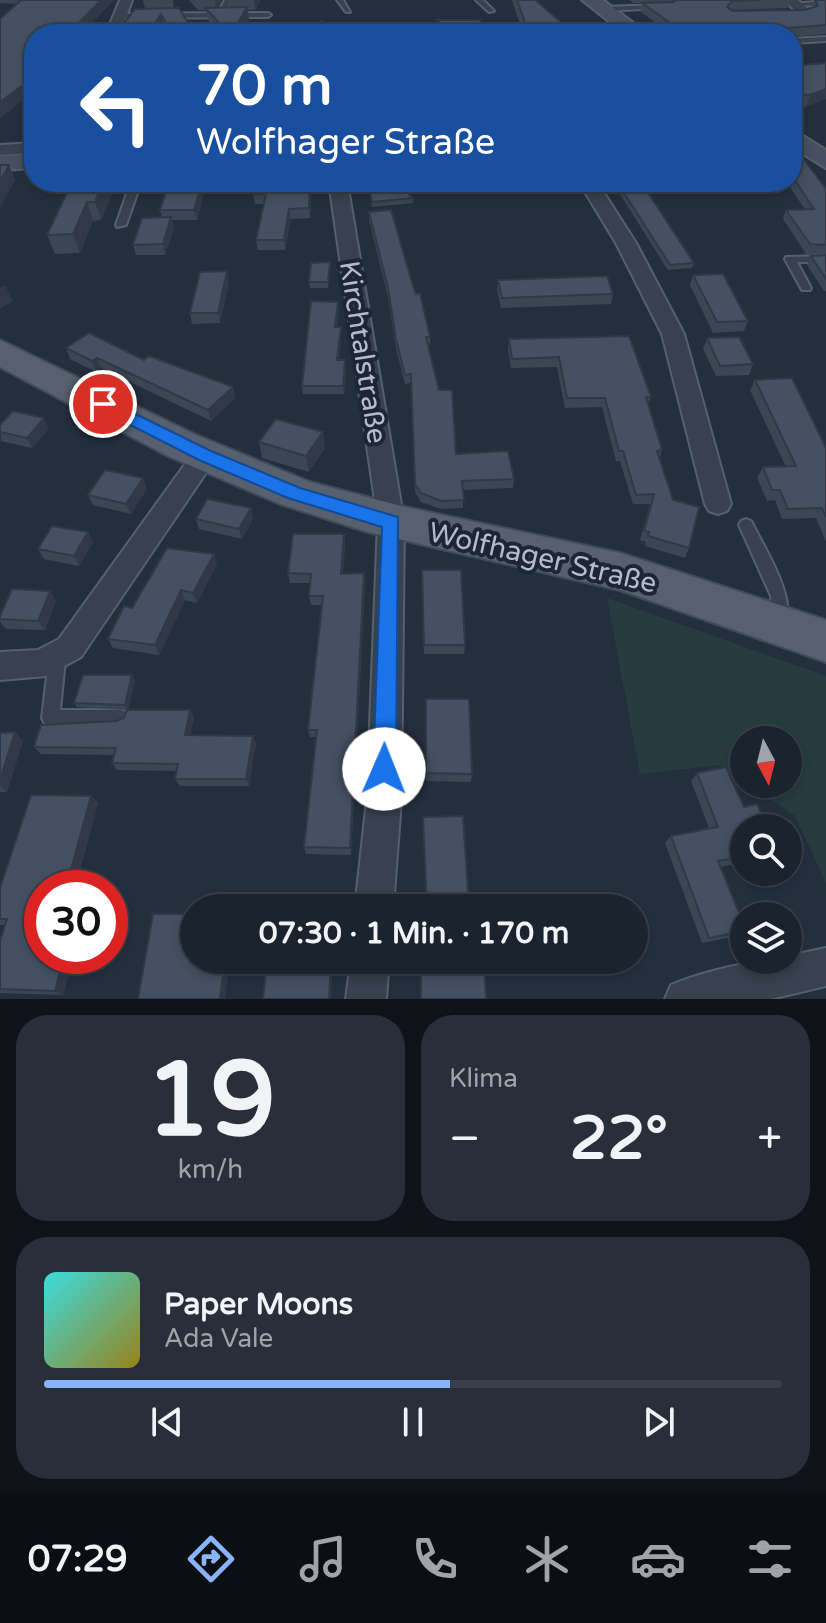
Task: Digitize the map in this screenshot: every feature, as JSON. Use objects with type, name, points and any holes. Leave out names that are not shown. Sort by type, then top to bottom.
[{"type":"main road","points":[[597,5],[624,24]]},
{"type":"main road","points":[[803,134],[826,161]]},
{"type":"main road","name":"Wolfhager Straße","points":[[0,352],[205,455],[295,493],[391,522],[591,564],[696,593],[826,641]]},
{"type":"street","points":[[119,24],[126,0]]},
{"type":"street","name":"Kirchtalstraße","points":[[340,192],[391,522],[384,800],[375,894]]},
{"type":"street","points":[[594,192],[626,243],[673,334],[718,504]]},
{"type":"street","points":[[0,666],[38,665],[57,660],[70,648],[205,455]]},
{"type":"street","points":[[685,999],[826,967]]},
{"type":"street","points":[[366,999],[369,974]]},
{"type":"lane","points":[[221,15],[228,0]]},
{"type":"lane","points":[[340,0],[348,11]]},
{"type":"lane","points":[[479,0],[491,11]]},
{"type":"lane","points":[[798,8],[826,3]]},
{"type":"lane","points":[[597,5],[670,7]]},
{"type":"lane","points":[[119,16],[268,15]]},
{"type":"lane","points":[[802,40],[826,39]]},
{"type":"lane","points":[[121,225],[133,192]]},
{"type":"lane","points":[[806,288],[790,259],[826,259]]},
{"type":"lane","points":[[746,525],[779,596],[780,625]]},
{"type":"lane","points":[[57,660],[51,718],[120,718]]},
{"type":"green space","points":[[607,598],[826,676],[826,883],[802,831],[802,814],[792,814],[769,798],[802,798],[802,726],[730,726],[730,772],[720,765],[640,774]]},
{"type":"building","points":[[21,0],[101,0],[78,24],[24,24],[24,85],[0,102],[0,19]]},
{"type":"building","points":[[517,0],[535,0],[563,24],[525,24]]},
{"type":"building","points":[[760,0],[732,1],[727,7],[733,11],[805,10],[818,6],[815,0],[826,0],[826,25],[672,24],[642,3]]},
{"type":"building","points":[[247,7],[238,23],[247,24],[220,24],[205,8]]},
{"type":"building","points":[[179,8],[189,24],[166,24],[161,14],[155,24],[124,24],[135,9]]},
{"type":"building","points":[[437,20],[480,20],[480,24],[441,24]]},
{"type":"building","points":[[826,63],[826,89],[802,94],[802,65]]},
{"type":"building","points":[[802,161],[805,161],[826,189],[826,245],[810,244],[786,210],[814,209],[802,191]]},
{"type":"building","points":[[0,165],[9,165],[0,181]]},
{"type":"building","points":[[67,192],[99,192],[95,202],[87,202],[73,234],[47,235]]},
{"type":"building","points":[[166,192],[199,192],[194,210],[160,210]]},
{"type":"building","points":[[310,192],[309,208],[289,209],[284,240],[256,240],[266,194],[253,194]]},
{"type":"building","points":[[369,192],[407,192],[413,198],[372,202]]},
{"type":"building","points":[[623,192],[648,192],[694,263],[670,265]]},
{"type":"building","points":[[391,210],[413,286],[416,294],[420,293],[430,337],[426,337],[439,390],[452,390],[456,454],[508,451],[514,479],[462,481],[464,500],[441,501],[421,493],[415,484],[411,374],[405,375],[369,212]]},
{"type":"building","points":[[171,217],[163,244],[133,245],[142,218]]},
{"type":"building","points":[[826,255],[826,279],[811,256]]},
{"type":"building","points":[[330,262],[328,282],[309,282],[311,263]]},
{"type":"building","points":[[227,271],[218,313],[190,313],[200,272]]},
{"type":"building","points":[[723,274],[748,321],[717,322],[693,275]]},
{"type":"building","points":[[607,276],[613,294],[502,298],[498,280]]},
{"type":"building","points":[[311,301],[338,302],[335,327],[341,327],[337,360],[345,360],[343,386],[302,386]]},
{"type":"building","points":[[89,333],[144,360],[149,356],[233,387],[208,410],[97,358],[92,361],[66,348]]},
{"type":"building","points":[[629,336],[651,397],[646,397],[662,450],[657,451],[673,500],[699,507],[689,548],[648,536],[649,532],[644,531],[654,494],[636,495],[623,451],[619,451],[605,398],[567,398],[559,357],[512,359],[509,339]]},
{"type":"building","points":[[739,337],[753,364],[720,366],[707,338]]},
{"type":"building","points":[[792,378],[826,448],[826,517],[822,508],[788,509],[780,490],[772,490],[763,467],[796,466],[755,380]]},
{"type":"building","points":[[13,411],[44,418],[27,438],[0,432],[0,425]]},
{"type":"building","points":[[276,419],[323,432],[306,456],[259,442]]},
{"type":"building","points":[[105,470],[143,478],[126,504],[88,495]]},
{"type":"building","points":[[207,499],[251,508],[239,529],[196,519]]},
{"type":"building","points":[[52,526],[88,532],[74,556],[38,549]]},
{"type":"building","points":[[293,534],[344,534],[341,574],[364,573],[350,848],[304,847],[317,730],[308,730],[323,596],[309,596],[311,574],[288,573]]},
{"type":"building","points":[[167,548],[214,554],[193,593],[181,590],[155,645],[108,639],[124,606],[132,608]]},
{"type":"building","points":[[422,570],[461,570],[465,645],[424,645]]},
{"type":"building","points":[[12,589],[50,591],[38,621],[0,619]]},
{"type":"building","points":[[83,675],[132,675],[125,705],[74,703]]},
{"type":"building","points":[[426,699],[469,699],[472,774],[426,773]]},
{"type":"building","points":[[127,710],[190,710],[185,735],[253,736],[246,779],[175,779],[178,764],[112,763],[116,748],[34,747],[41,725],[116,721],[124,718]]},
{"type":"building","points":[[15,732],[0,780],[0,733]]},
{"type":"building","points":[[726,767],[730,776],[730,798],[740,798],[744,807],[757,804],[762,814],[730,814],[730,859],[718,861],[735,902],[730,902],[730,934],[709,938],[671,836],[718,827],[697,773]]},
{"type":"building","points":[[31,795],[91,796],[71,870],[24,870],[24,974],[59,974],[55,991],[0,989],[0,941],[7,919],[0,919],[0,888]]},
{"type":"building","points":[[463,816],[468,894],[426,894],[423,817]]},
{"type":"building","points":[[153,914],[180,914],[180,974],[223,974],[220,999],[138,999]]},
{"type":"building","points":[[266,974],[330,974],[329,999],[263,999]]},
{"type":"building","points":[[421,974],[485,974],[486,999],[421,999]]},
{"type":"route","points":[[103,404],[205,455],[295,493],[391,522],[384,769]]}]
